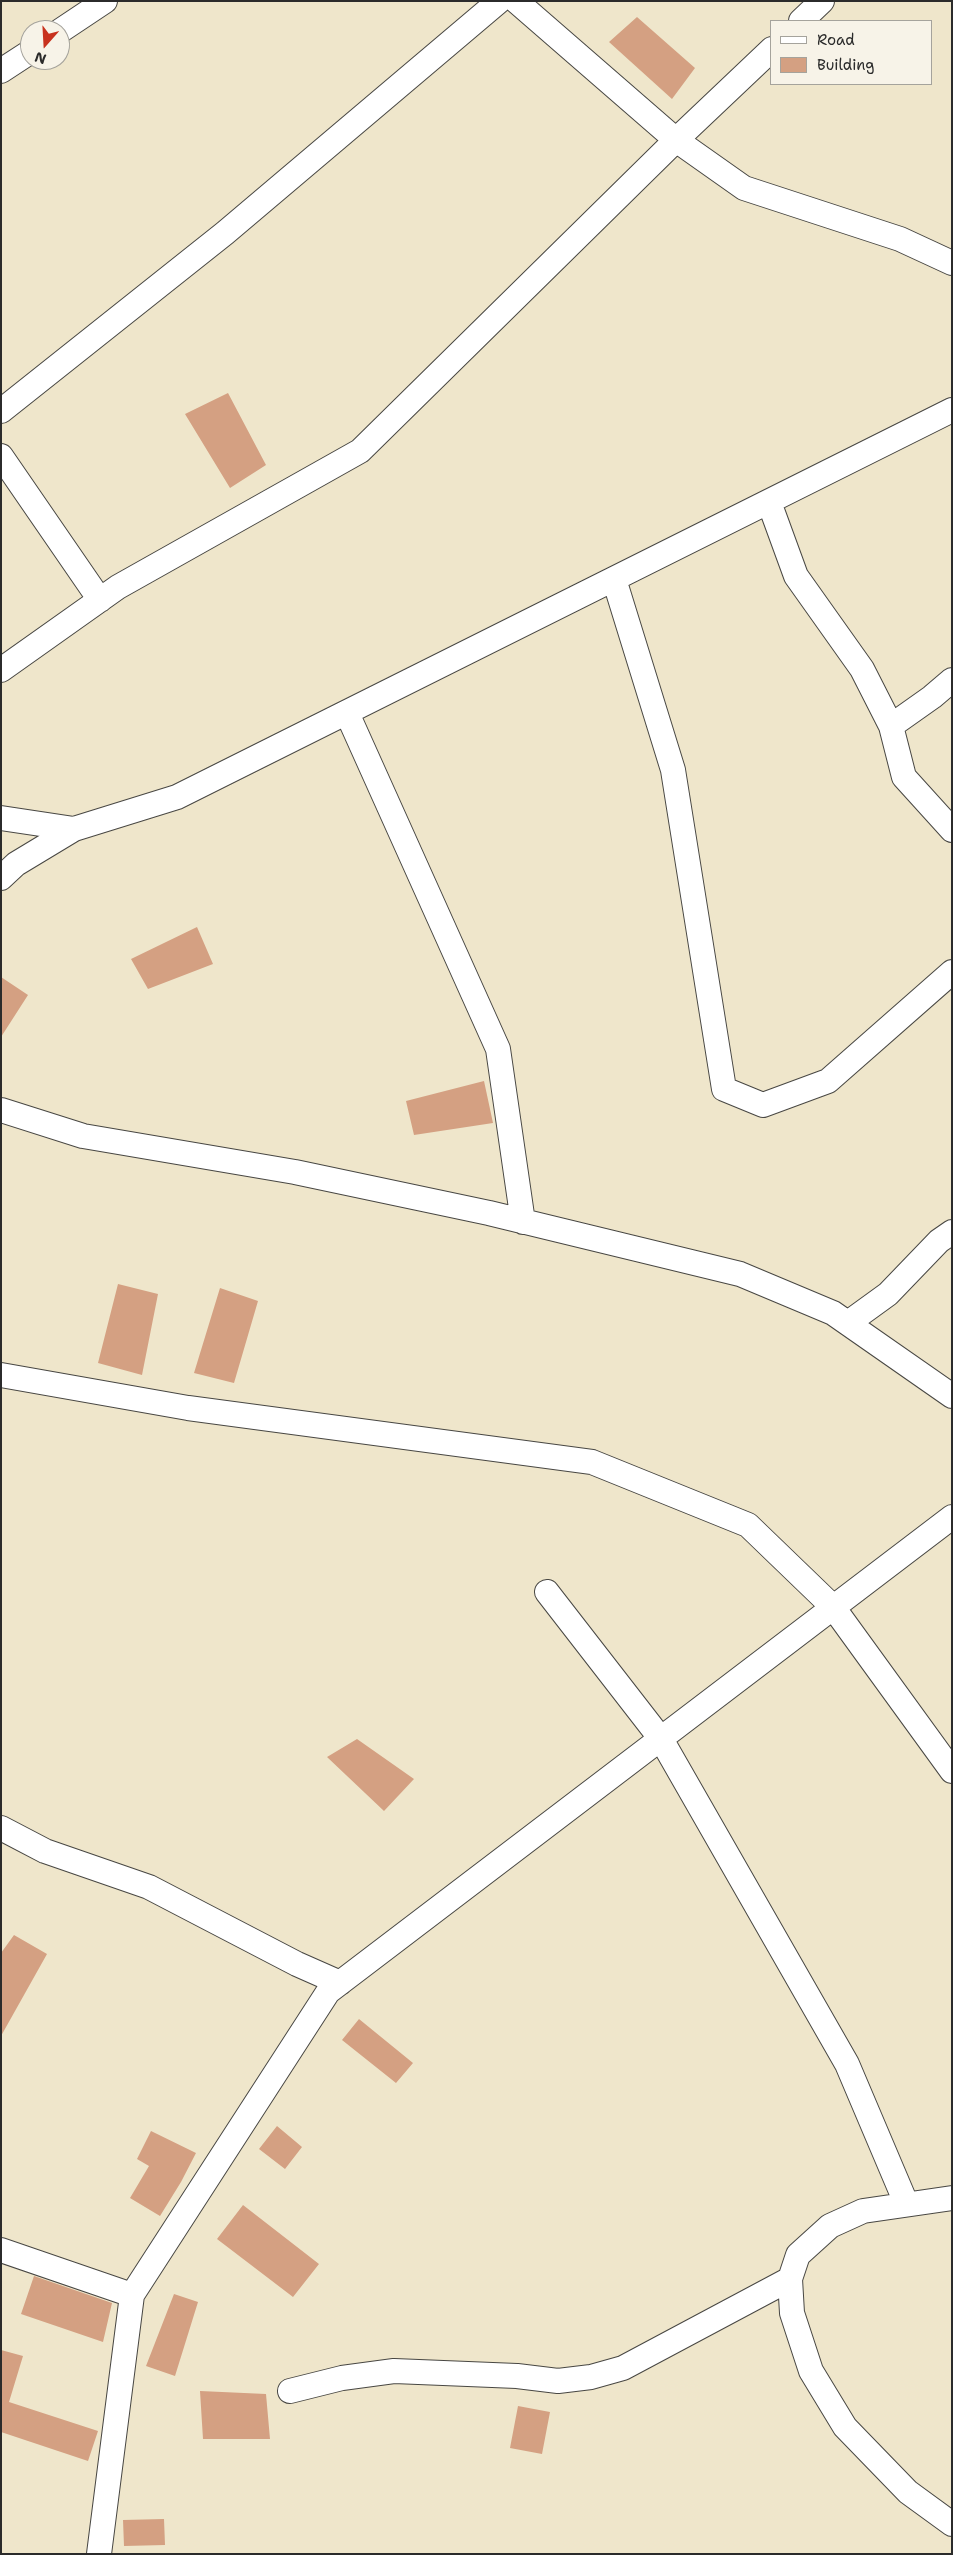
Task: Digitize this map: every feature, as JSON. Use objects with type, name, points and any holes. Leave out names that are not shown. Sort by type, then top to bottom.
[{"type":"street","points":[[70,24],[105,1]]},
{"type":"street","points":[[1,411],[224,233],[499,1]]},
{"type":"street","points":[[516,1],[676,140],[744,188],[900,239],[952,262]]},
{"type":"street","points":[[802,20],[822,1]]},
{"type":"street","points":[[1,670],[118,587],[360,451],[676,140],[770,51]]},
{"type":"street","points":[[1,71],[20,59]]},
{"type":"street","points":[[1,878],[16,864],[74,830],[177,797],[952,410]]},
{"type":"street","points":[[1,456],[100,600]]},
{"type":"street","points":[[769,502],[796,576],[862,669],[891,726],[904,777],[952,830]]},
{"type":"street","points":[[614,579],[673,770],[724,1089],[762,1105],[828,1080],[952,972]]},
{"type":"street","points":[[891,726],[932,697],[952,680]]},
{"type":"street","points":[[347,713],[498,1048],[523,1222]]},
{"type":"street","points":[[1,818],[74,830]]},
{"type":"street","points":[[1,1110],[83,1136],[295,1172],[523,1222],[740,1274],[833,1313],[952,1396]]},
{"type":"street","points":[[848,1323],[888,1294],[939,1240],[952,1232]]},
{"type":"street","points":[[1,1376],[188,1408],[592,1462],[748,1525],[833,1608],[952,1771]]},
{"type":"street","points":[[99,2554],[132,2294],[328,1992],[952,1517]]},
{"type":"street","points":[[547,1592],[660,1739],[847,2064],[906,2203]]},
{"type":"street","points":[[1,1828],[45,1851],[149,1887],[297,1964],[340,1983]]},
{"type":"street","points":[[952,2198],[906,2203],[863,2211],[830,2226],[798,2255],[790,2279],[792,2314],[811,2371],[845,2427],[908,2492],[952,2524]]},
{"type":"street","points":[[1,2250],[132,2294]]},
{"type":"street","points":[[290,2391],[342,2378],[394,2371],[517,2376],[558,2381],[591,2378],[623,2368],[689,2335],[790,2279]]},
{"type":"building","points":[[637,17],[695,68],[672,99],[609,42]]},
{"type":"building","points":[[228,393],[266,465],[230,488],[185,414]]},
{"type":"building","points":[[197,927],[213,964],[148,989],[131,959]]},
{"type":"building","points":[[1,977],[28,995],[1,1037]]},
{"type":"building","points":[[484,1081],[493,1123],[414,1135],[406,1101]]},
{"type":"building","points":[[118,1284],[158,1294],[142,1375],[98,1363]]},
{"type":"building","points":[[220,1288],[258,1301],[234,1383],[194,1373]]},
{"type":"building","points":[[357,1739],[414,1779],[384,1811],[327,1757]]},
{"type":"building","points":[[14,1935],[47,1954],[1,2036],[1,1953]]},
{"type":"building","points":[[359,2019],[413,2063],[396,2083],[342,2040]]},
{"type":"building","points":[[277,2126],[302,2147],[285,2169],[259,2149]]},
{"type":"building","points":[[151,2131],[196,2153],[160,2216],[130,2198],[149,2166],[137,2159]]},
{"type":"building","points":[[243,2205],[319,2264],[293,2297],[217,2239]]},
{"type":"building","points":[[34,2276],[112,2303],[103,2342],[21,2314]]},
{"type":"building","points":[[174,2294],[198,2302],[175,2376],[146,2366]]},
{"type":"building","points":[[1,2350],[23,2356],[9,2402],[98,2431],[88,2461],[1,2432]]},
{"type":"building","points":[[200,2391],[266,2394],[270,2439],[203,2439]]},
{"type":"building","points":[[518,2406],[550,2412],[542,2454],[510,2448]]},
{"type":"building","points":[[164,2519],[165,2545],[124,2546],[123,2520]]}]
